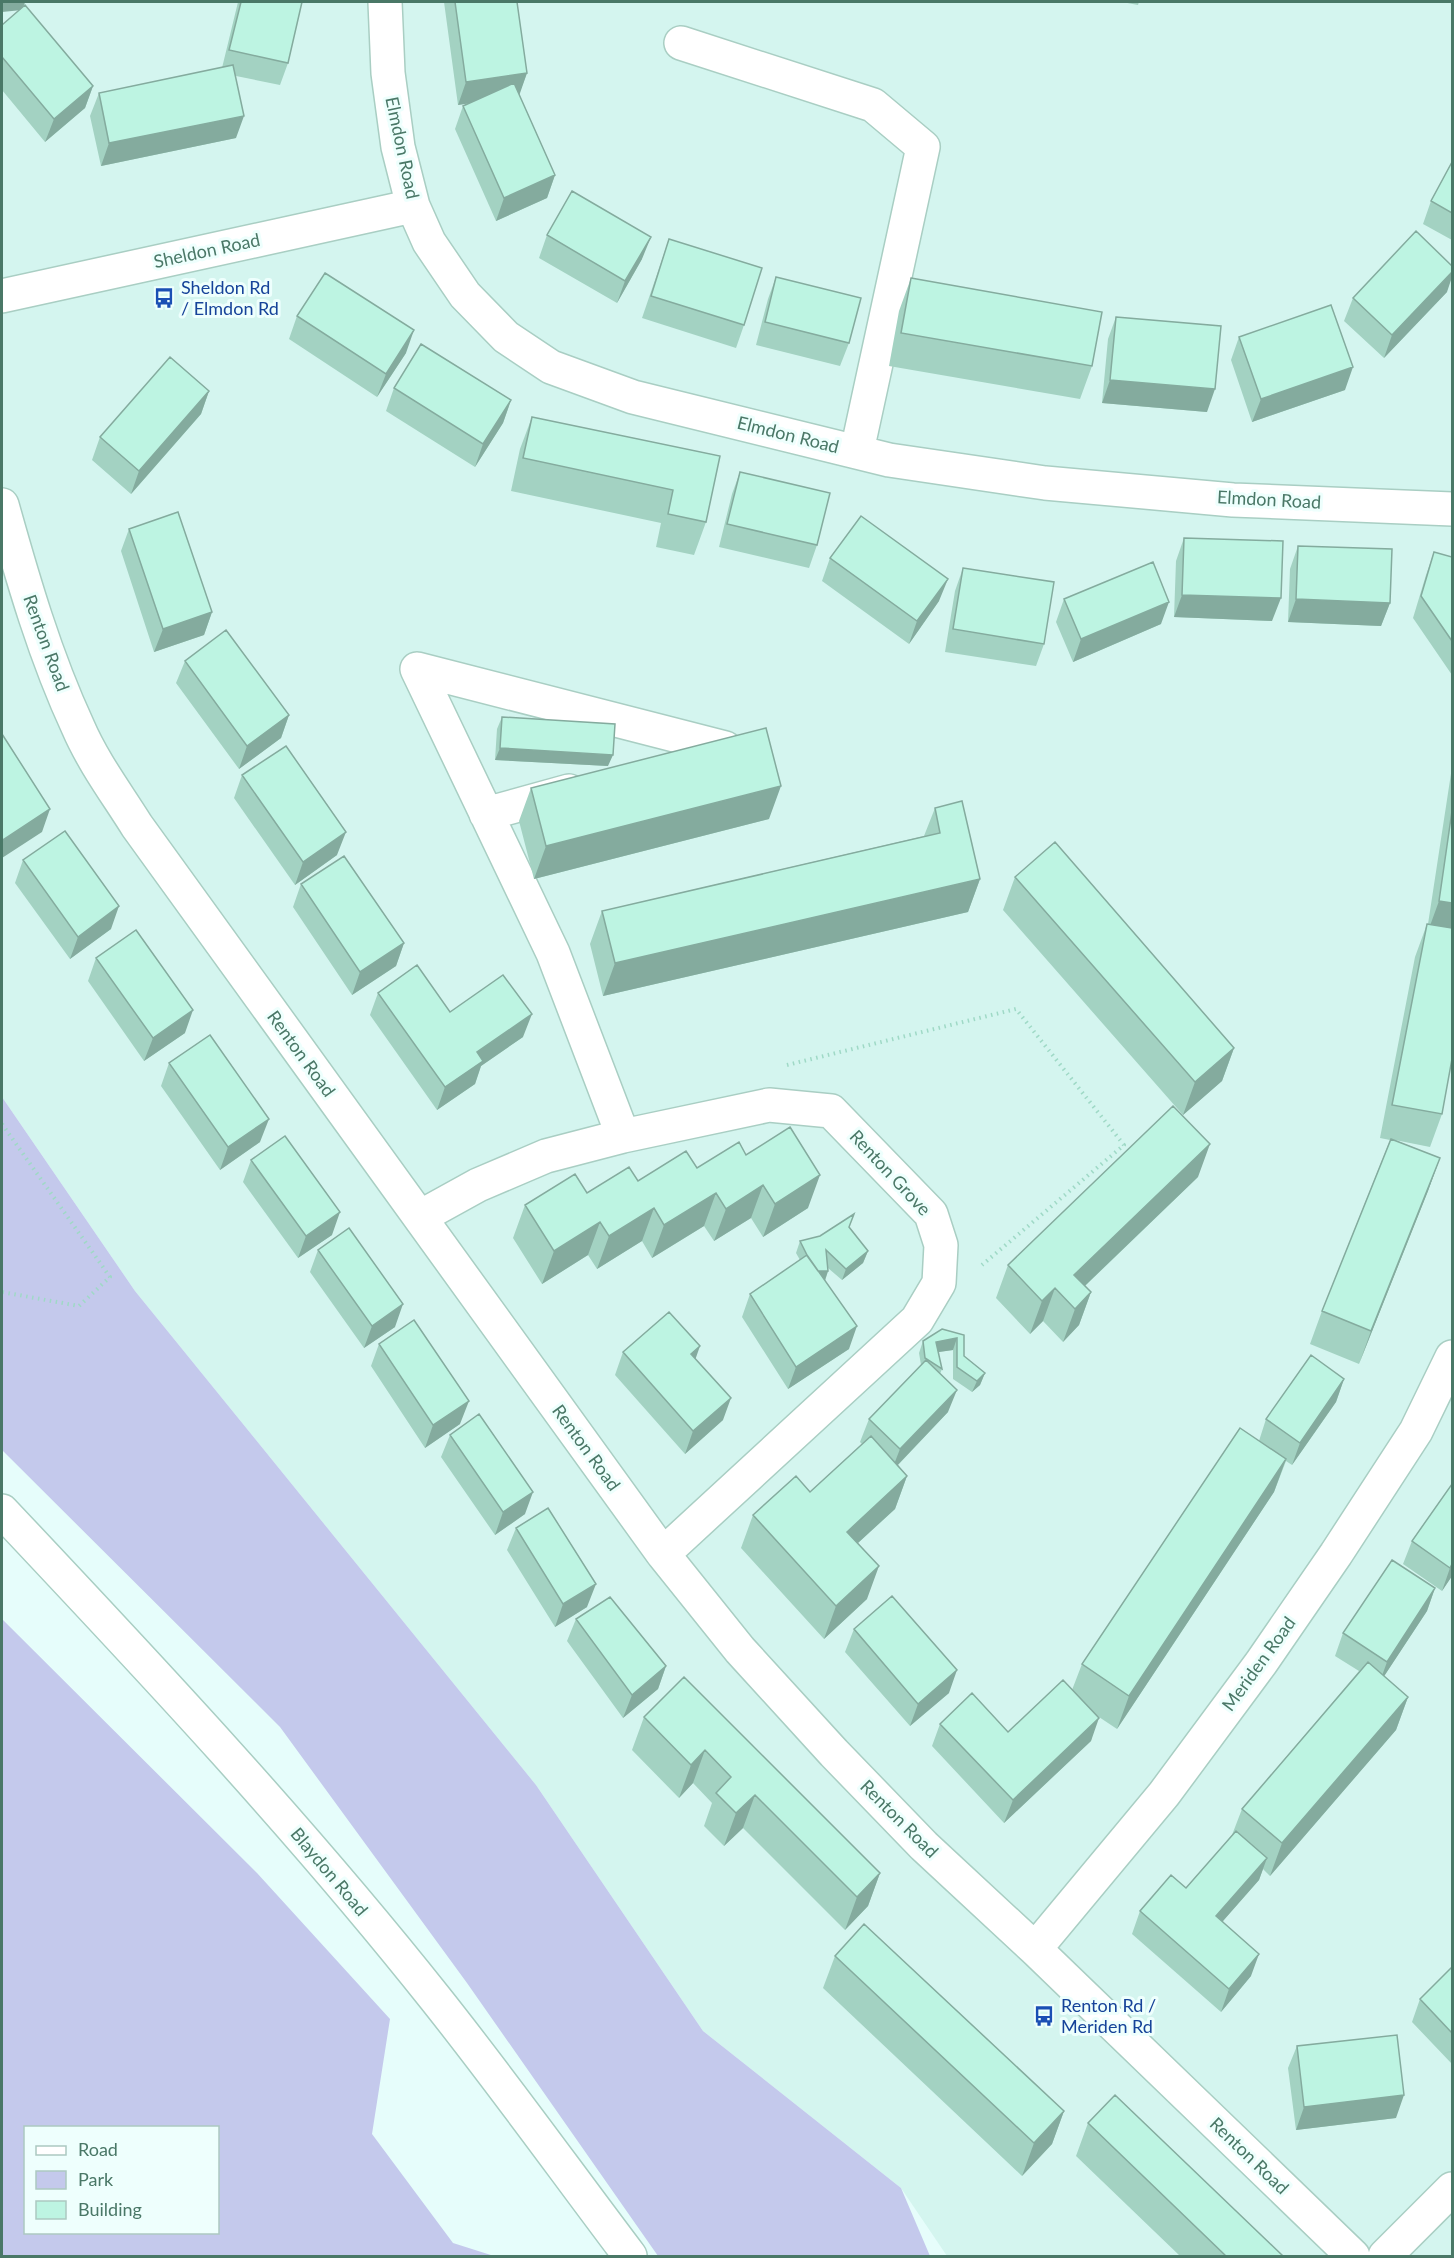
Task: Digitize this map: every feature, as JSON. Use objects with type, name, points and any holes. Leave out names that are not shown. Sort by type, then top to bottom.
[{"type":"street","name":"Elmdon Road","points":[[385,2],[388,73],[398,147],[414,206],[429,242],[465,295],[506,336],[551,367],[633,397],[889,460],[1045,483],[1233,500],[1452,508]]},
{"type":"street","points":[[681,43],[873,105],[923,147],[857,452]]},
{"type":"street","name":"Sheldon Road","points":[[2,296],[414,206]]},
{"type":"street","name":"Renton Road","points":[[2,505],[10,565],[79,729],[112,787],[137,826],[663,1554],[740,1650],[834,1753],[924,1846],[1035,1949],[1353,2256]]},
{"type":"street","points":[[623,1136],[553,953],[417,669],[725,748],[668,764]]},
{"type":"street","points":[[486,814],[600,783]]},
{"type":"street","name":"Renton Grove","points":[[420,1217],[478,1185],[546,1156],[623,1136],[769,1105],[831,1111],[931,1214],[941,1245],[939,1283],[917,1320],[663,1554]]},
{"type":"street","name":"Meriden Road","points":[[1035,1949],[1164,1794],[1261,1663],[1336,1554],[1416,1431],[1452,1358]]},
{"type":"street","name":"Blaydon Road","points":[[2,1511],[129,1647],[302,1839],[436,1998],[630,2256]]},
{"type":"street","points":[[1385,2256],[1452,2189]]},
{"type":"path","points":[[769,1105],[767,1070],[1016,1010],[1124,1145],[980,1267]]},
{"type":"path","points":[[2,1124],[110,1277],[79,1306],[2,1292]]},
{"type":"shaded area","points":[[2,2],[1452,2],[1452,2256],[947,2256],[901,2188],[703,2031],[536,1785],[135,1291],[2,1097]]},
{"type":"green space","points":[[2,1097],[135,1291],[536,1785],[703,2031],[901,2188],[930,2256],[658,2256],[467,1983],[280,1727],[2,1450]]},
{"type":"green space","points":[[2,1619],[257,1873],[390,2019],[372,2134],[453,2243],[494,2256],[2,2256]]},
{"type":"building","points":[[241,2],[302,2],[288,63],[229,50]]},
{"type":"building","points":[[455,2],[517,2],[527,73],[466,82]]},
{"type":"building","points":[[25,5],[93,86],[54,119],[2,57],[2,25]]},
{"type":"building","points":[[233,65],[244,116],[109,143],[99,93]]},
{"type":"building","points":[[514,83],[555,175],[504,198],[463,106]]},
{"type":"building","points":[[1452,162],[1452,213],[1431,201]]},
{"type":"building","points":[[572,191],[651,237],[625,281],[547,235]]},
{"type":"building","points":[[1416,231],[1452,266],[1452,272],[1392,335],[1353,298]]},
{"type":"building","points":[[669,239],[762,268],[744,325],[651,296]]},
{"type":"building","points":[[325,273],[414,330],[386,374],[297,316]]},
{"type":"building","points":[[776,277],[861,298],[849,343],[765,322]]},
{"type":"building","points":[[911,278],[1102,312],[1092,366],[901,333]]},
{"type":"building","points":[[1331,305],[1353,367],[1261,399],[1239,337]]},
{"type":"building","points":[[1116,317],[1221,326],[1215,389],[1110,380]]},
{"type":"building","points":[[421,344],[511,400],[483,444],[394,388]]},
{"type":"building","points":[[170,357],[209,391],[139,471],[100,437]]},
{"type":"building","points":[[532,417],[720,456],[706,522],[668,514],[673,490],[523,458]]},
{"type":"building","points":[[740,472],[830,493],[817,545],[727,524]]},
{"type":"building","points":[[178,512],[212,612],[163,629],[129,529]]},
{"type":"building","points":[[861,516],[948,579],[917,621],[830,558]]},
{"type":"building","points":[[1184,538],[1283,541],[1281,598],[1182,595]]},
{"type":"building","points":[[1298,546],[1392,549],[1390,603],[1296,599]]},
{"type":"building","points":[[1434,552],[1452,557],[1452,641],[1421,596]]},
{"type":"building","points":[[1153,562],[1169,602],[1081,639],[1064,599]]},
{"type":"building","points":[[963,568],[1054,582],[1044,644],[953,629]]},
{"type":"building","points":[[226,630],[289,715],[247,746],[185,661]]},
{"type":"building","points":[[502,717],[615,724],[613,755],[500,748]]},
{"type":"building","points":[[766,728],[781,786],[546,846],[531,788]]},
{"type":"building","points":[[2,734],[50,809],[3,840],[2,838]]},
{"type":"building","points":[[286,746],[346,832],[303,862],[242,775]]},
{"type":"building","points":[[962,801],[980,879],[615,963],[602,911],[940,833],[935,808]]},
{"type":"building","points":[[1452,811],[1452,903],[1439,901]]},
{"type":"building","points":[[65,831],[119,906],[78,937],[23,860]]},
{"type":"building","points":[[1055,842],[1234,1048],[1195,1082],[1015,877]]},
{"type":"building","points":[[344,856],[404,943],[360,972],[301,884]]},
{"type":"building","points":[[1427,924],[1452,928],[1452,1059],[1442,1114],[1392,1105]]},
{"type":"building","points":[[136,930],[193,1010],[153,1038],[96,958]]},
{"type":"building","points":[[417,965],[450,1012],[503,975],[532,1014],[477,1052],[483,1061],[445,1087],[378,993]]},
{"type":"building","points":[[210,1035],[269,1119],[228,1147],[169,1063]]},
{"type":"building","points":[[1173,1106],[1210,1144],[1074,1275],[1091,1292],[1075,1309],[1055,1288],[1042,1301],[1008,1265]]},
{"type":"building","points":[[790,1127],[820,1175],[775,1204],[763,1185],[726,1209],[716,1193],[664,1225],[654,1208],[609,1236],[600,1222],[554,1251],[525,1205],[575,1174],[587,1193],[629,1167],[638,1181],[686,1151],[697,1168],[739,1142],[746,1155]]},
{"type":"building","points":[[285,1136],[340,1212],[306,1236],[251,1160]]},
{"type":"building","points":[[1391,1139],[1440,1158],[1371,1331],[1322,1311]]},
{"type":"building","points":[[854,1214],[849,1227],[868,1251],[846,1269],[826,1250],[828,1271],[818,1271],[800,1241],[820,1236]]},
{"type":"building","points":[[349,1228],[403,1304],[372,1326],[318,1250]]},
{"type":"building","points":[[807,1255],[857,1326],[796,1367],[750,1294]]},
{"type":"building","points":[[669,1312],[700,1346],[691,1354],[731,1398],[693,1431],[623,1352]]},
{"type":"building","points":[[414,1320],[469,1401],[433,1425],[379,1344]]},
{"type":"building","points":[[942,1329],[964,1335],[964,1356],[985,1373],[977,1381],[957,1367],[957,1338],[936,1342],[942,1369],[925,1358],[923,1341]]},
{"type":"building","points":[[1311,1355],[1344,1379],[1300,1443],[1266,1419]]},
{"type":"building","points":[[926,1360],[957,1390],[900,1449],[869,1419]]},
{"type":"building","points":[[479,1414],[533,1492],[503,1512],[450,1435]]},
{"type":"building","points":[[1240,1428],[1286,1459],[1129,1696],[1082,1664]]},
{"type":"building","points":[[871,1436],[907,1476],[847,1532],[879,1566],[836,1606],[753,1515],[796,1476],[810,1492]]},
{"type":"building","points":[[1452,1484],[1452,1564],[1450,1568],[1412,1541]]},
{"type":"building","points":[[548,1508],[596,1584],[563,1604],[516,1528]]},
{"type":"building","points":[[1392,1560],[1435,1588],[1387,1662],[1343,1633]]},
{"type":"building","points":[[892,1596],[957,1670],[918,1704],[854,1629]]},
{"type":"building","points":[[610,1597],[666,1666],[632,1695],[576,1619]]},
{"type":"building","points":[[1368,1662],[1408,1697],[1282,1843],[1242,1809]]},
{"type":"building","points":[[684,1677],[880,1873],[857,1897],[755,1795],[736,1813],[716,1793],[731,1777],[705,1750],[691,1765],[644,1717]]},
{"type":"building","points":[[1063,1680],[1099,1718],[1013,1800],[940,1724],[972,1693],[1008,1732]]},
{"type":"building","points":[[1236,1831],[1267,1858],[1216,1916],[1259,1954],[1229,1989],[1140,1911],[1171,1875],[1186,1888]]},
{"type":"building","points":[[864,1924],[1064,2111],[1034,2143],[835,1956]]},
{"type":"building","points":[[1452,1967],[1452,2033],[1420,1999]]},
{"type":"building","points":[[1397,2035],[1404,2095],[1304,2107],[1297,2046]]},
{"type":"building","points":[[1115,2095],[1283,2256],[1226,2256],[1088,2123]]},
{"type":"place","name":"Sheldon Rd / Elmdon Rd","points":[[164,298]]},
{"type":"place","name":"Renton Rd / Meriden Rd","points":[[1044,2016]]}]
